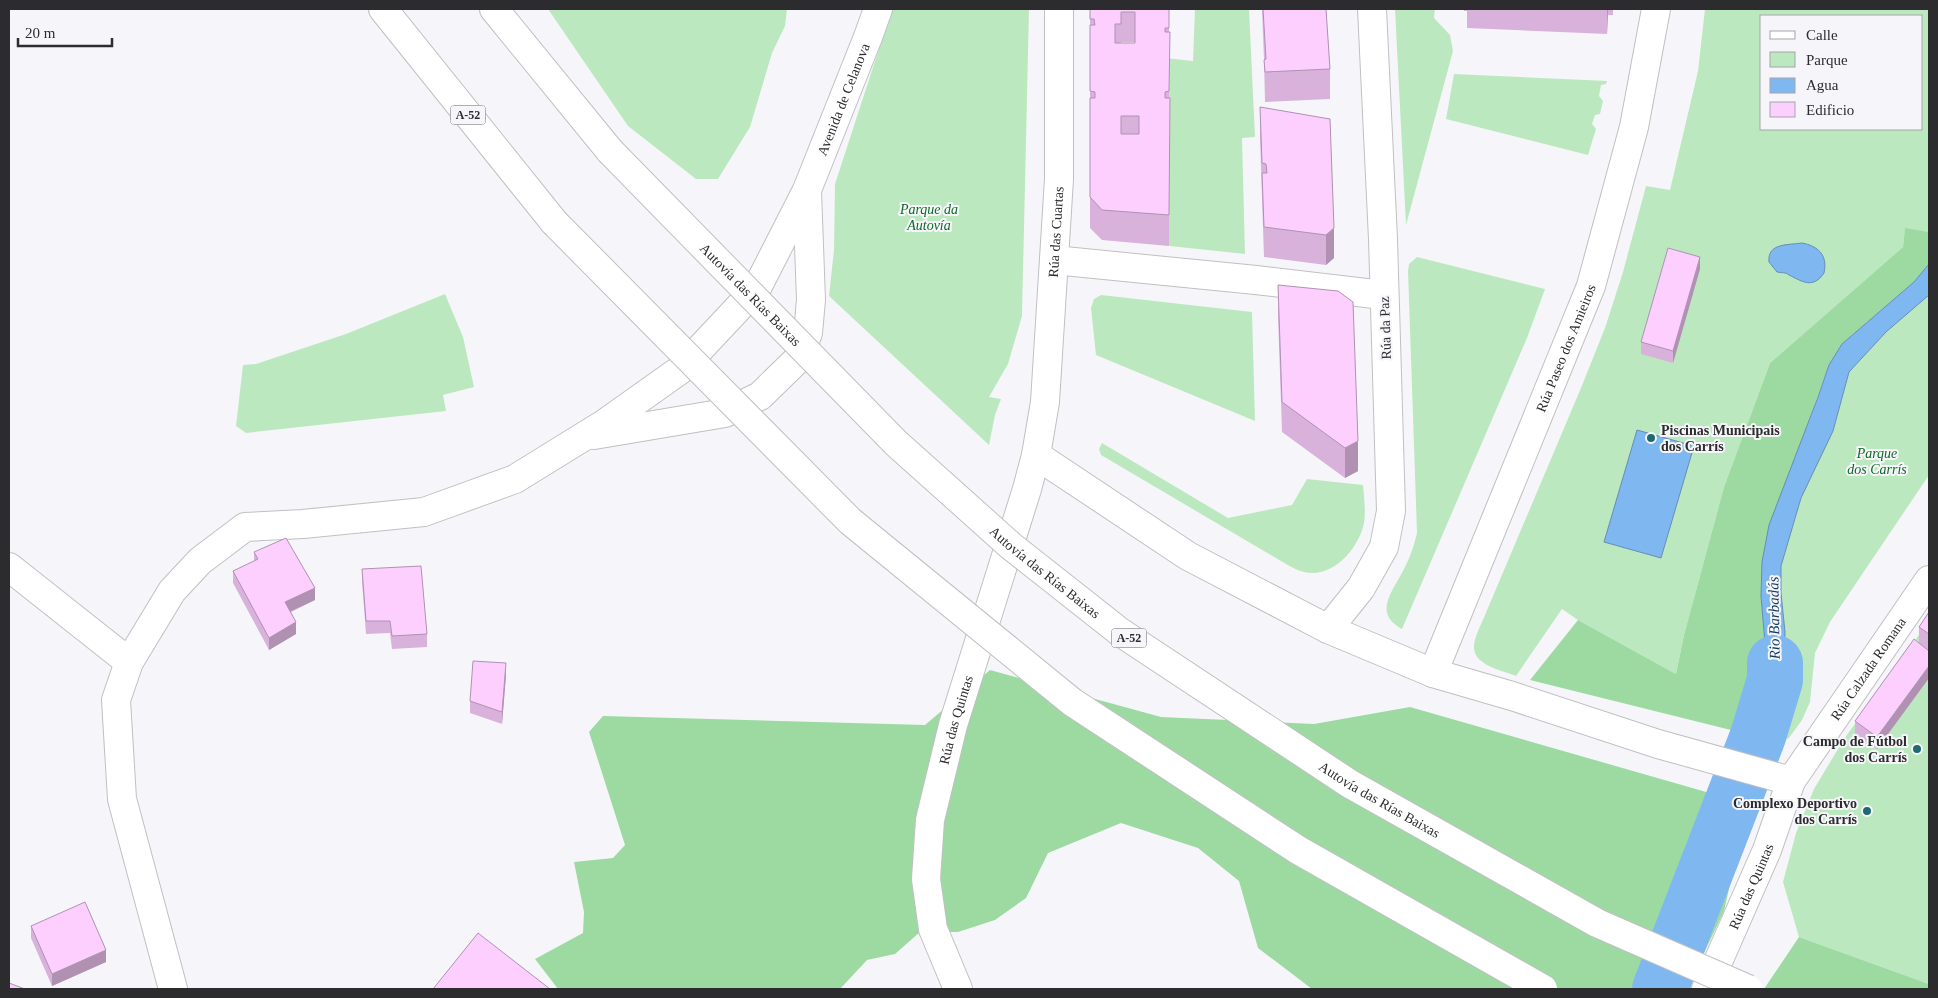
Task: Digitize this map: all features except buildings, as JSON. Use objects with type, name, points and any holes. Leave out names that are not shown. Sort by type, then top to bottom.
[{"type":"main road","name":"A-52","points":[[383,9],[554,222],[850,521],[1072,702],[1298,850],[1543,989]]},
{"type":"main road","name":"Autovía das Rías Baixas","points":[[494,9],[610,151],[896,443],[1012,546],[1120,632],[1350,784],[1597,923],[1748,989]]},
{"type":"main road","name":"Rúa das Cuartas","points":[[1036,455],[1045,402],[1060,179],[1059,9]]},
{"type":"main road","name":"Rúa da Paz","points":[[1328,629],[1360,588],[1384,547],[1391,511],[1372,9]]},
{"type":"main road","name":"Rúa Paseo dos Amieiros","points":[[1433,673],[1591,286],[1634,127],[1656,9]]},
{"type":"main road","name":"Avenida de Celanova","points":[[174,989],[122,799],[116,700],[129,662],[172,591],[200,561],[245,527],[303,524],[424,512],[515,479],[604,424],[680,370],[757,288],[807,190],[870,13]]},
{"type":"main road","points":[[582,437],[726,413],[760,396],[798,359],[808,334],[811,300],[807,190]]},
{"type":"main road","points":[[1054,260],[1383,295]]},
{"type":"main road","points":[[1036,455],[1188,556],[1328,629],[1433,673],[1512,696],[1658,744],[1790,781]]},
{"type":"main road","name":"Rúa das Quintas","points":[[958,989],[933,928],[926,879],[930,820],[953,725],[1036,455]]},
{"type":"main road","points":[[9,567],[129,662]]},
{"type":"main road","name":"Rúa Calzada Romana","points":[[1790,781],[1929,580]]},
{"type":"main road","name":"Rúa das Quintas","points":[[1706,989],[1767,850],[1790,781]]},
{"type":"green space","points":[[548,9],[787,9],[785,26],[772,53],[750,127],[718,179],[696,179],[628,126]]},
{"type":"green space","name":"Parque da Autovía","points":[[892,9],[1029,9],[1022,316],[1008,364],[989,397],[1001,399],[995,415],[989,445],[829,296],[834,250],[835,184]]},
{"type":"green space","points":[[1195,9],[1249,9],[1255,137],[1242,138],[1245,254],[1170,246],[1165,241],[1165,58],[1193,61]]},
{"type":"green space","points":[[1395,9],[1435,9],[1434,18],[1450,35],[1453,51],[1406,225]]},
{"type":"green space","name":"Piscinas Municipais dos Carrís","points":[[1705,9],[1929,9],[1929,232],[1905,229],[1903,247],[1770,363],[1724,487],[1684,635],[1676,674],[1578,620],[1562,609],[1516,676],[1491,667],[1480,660],[1474,649],[1476,636],[1605,328],[1623,272],[1646,186],[1670,190],[1698,71]]},
{"type":"green space","points":[[1454,74],[1607,81],[1606,84],[1601,85],[1599,96],[1603,101],[1600,114],[1595,115],[1592,124],[1596,129],[1588,155],[1446,119]]},
{"type":"green space","points":[[1905,228],[1929,232],[1929,264],[1914,282],[1842,344],[1829,365],[1808,423],[1765,633],[1767,667],[1751,735],[1530,680],[1578,620],[1676,674],[1684,635],[1724,487],[1770,363],[1903,247]]},
{"type":"green space","points":[[1417,257],[1545,289],[1527,338],[1402,629],[1393,623],[1388,616],[1387,609],[1391,593],[1410,556],[1417,533],[1408,271],[1409,264]]},
{"type":"green space","points":[[445,294],[463,337],[474,387],[443,395],[446,411],[246,433],[236,426],[243,365],[256,364],[346,334]]},
{"type":"green space","points":[[1101,295],[1252,312],[1255,421],[1096,355],[1091,308],[1094,299]]},
{"type":"green space","name":"Parque dos Carrís","points":[[1929,295],[1929,475],[1830,622],[1815,653],[1810,702],[1802,720],[1789,738],[1776,743],[1767,741],[1784,676],[1785,632],[1781,593],[1781,566],[1801,498],[1833,431],[1849,372],[1886,332]]},
{"type":"green space","points":[[1102,443],[1228,518],[1292,505],[1307,479],[1363,485],[1365,514],[1361,533],[1357,542],[1343,560],[1334,566],[1325,571],[1315,573],[1300,571],[1101,455],[1099,449]]},
{"type":"green space","name":"Complexo Deportivo dos Carrís","points":[[1929,621],[1929,984],[1799,937],[1783,882],[1796,833],[1814,789],[1844,739]]},
{"type":"green space","points":[[990,670],[1161,717],[1314,724],[1410,707],[1748,804],[1724,911],[1687,989],[1312,989],[1258,948],[1239,881],[1198,848],[1121,823],[1048,853],[1026,898],[995,920],[958,932],[920,932],[895,954],[867,960],[840,989],[558,989],[535,959],[583,933],[584,912],[574,862],[613,858],[625,845],[589,732],[603,716],[925,725]]},
{"type":"green space","points":[[1799,937],[1929,984],[1929,989],[1764,989]]},
{"type":"water","points":[[1802,243],[1813,246],[1823,256],[1824,273],[1812,283],[1803,282],[1786,273],[1777,272],[1769,262],[1771,251],[1775,248]]},
{"type":"water","points":[[1929,264],[1929,295],[1886,332],[1849,372],[1833,431],[1801,498],[1781,566],[1781,593],[1785,632],[1784,676],[1767,741],[1751,735],[1767,667],[1761,596],[1762,562],[1769,525],[1829,365],[1842,344],[1914,282]]},
{"type":"water","points":[[1637,430],[1694,446],[1661,558],[1604,542]]},
{"type":"waterway","name":"Rio Barbadás","points":[[1660,989],[1758,736],[1775,680],[1775,663]]},
{"type":"place","name":"Piscinas Municipais dos Carrís","points":[[1651,438]]},
{"type":"place","name":"Campo de Fútbol dos Carrís","points":[[1917,749]]},
{"type":"place","name":"Complexo Deportivo dos Carrís","points":[[1867,811]]}]
